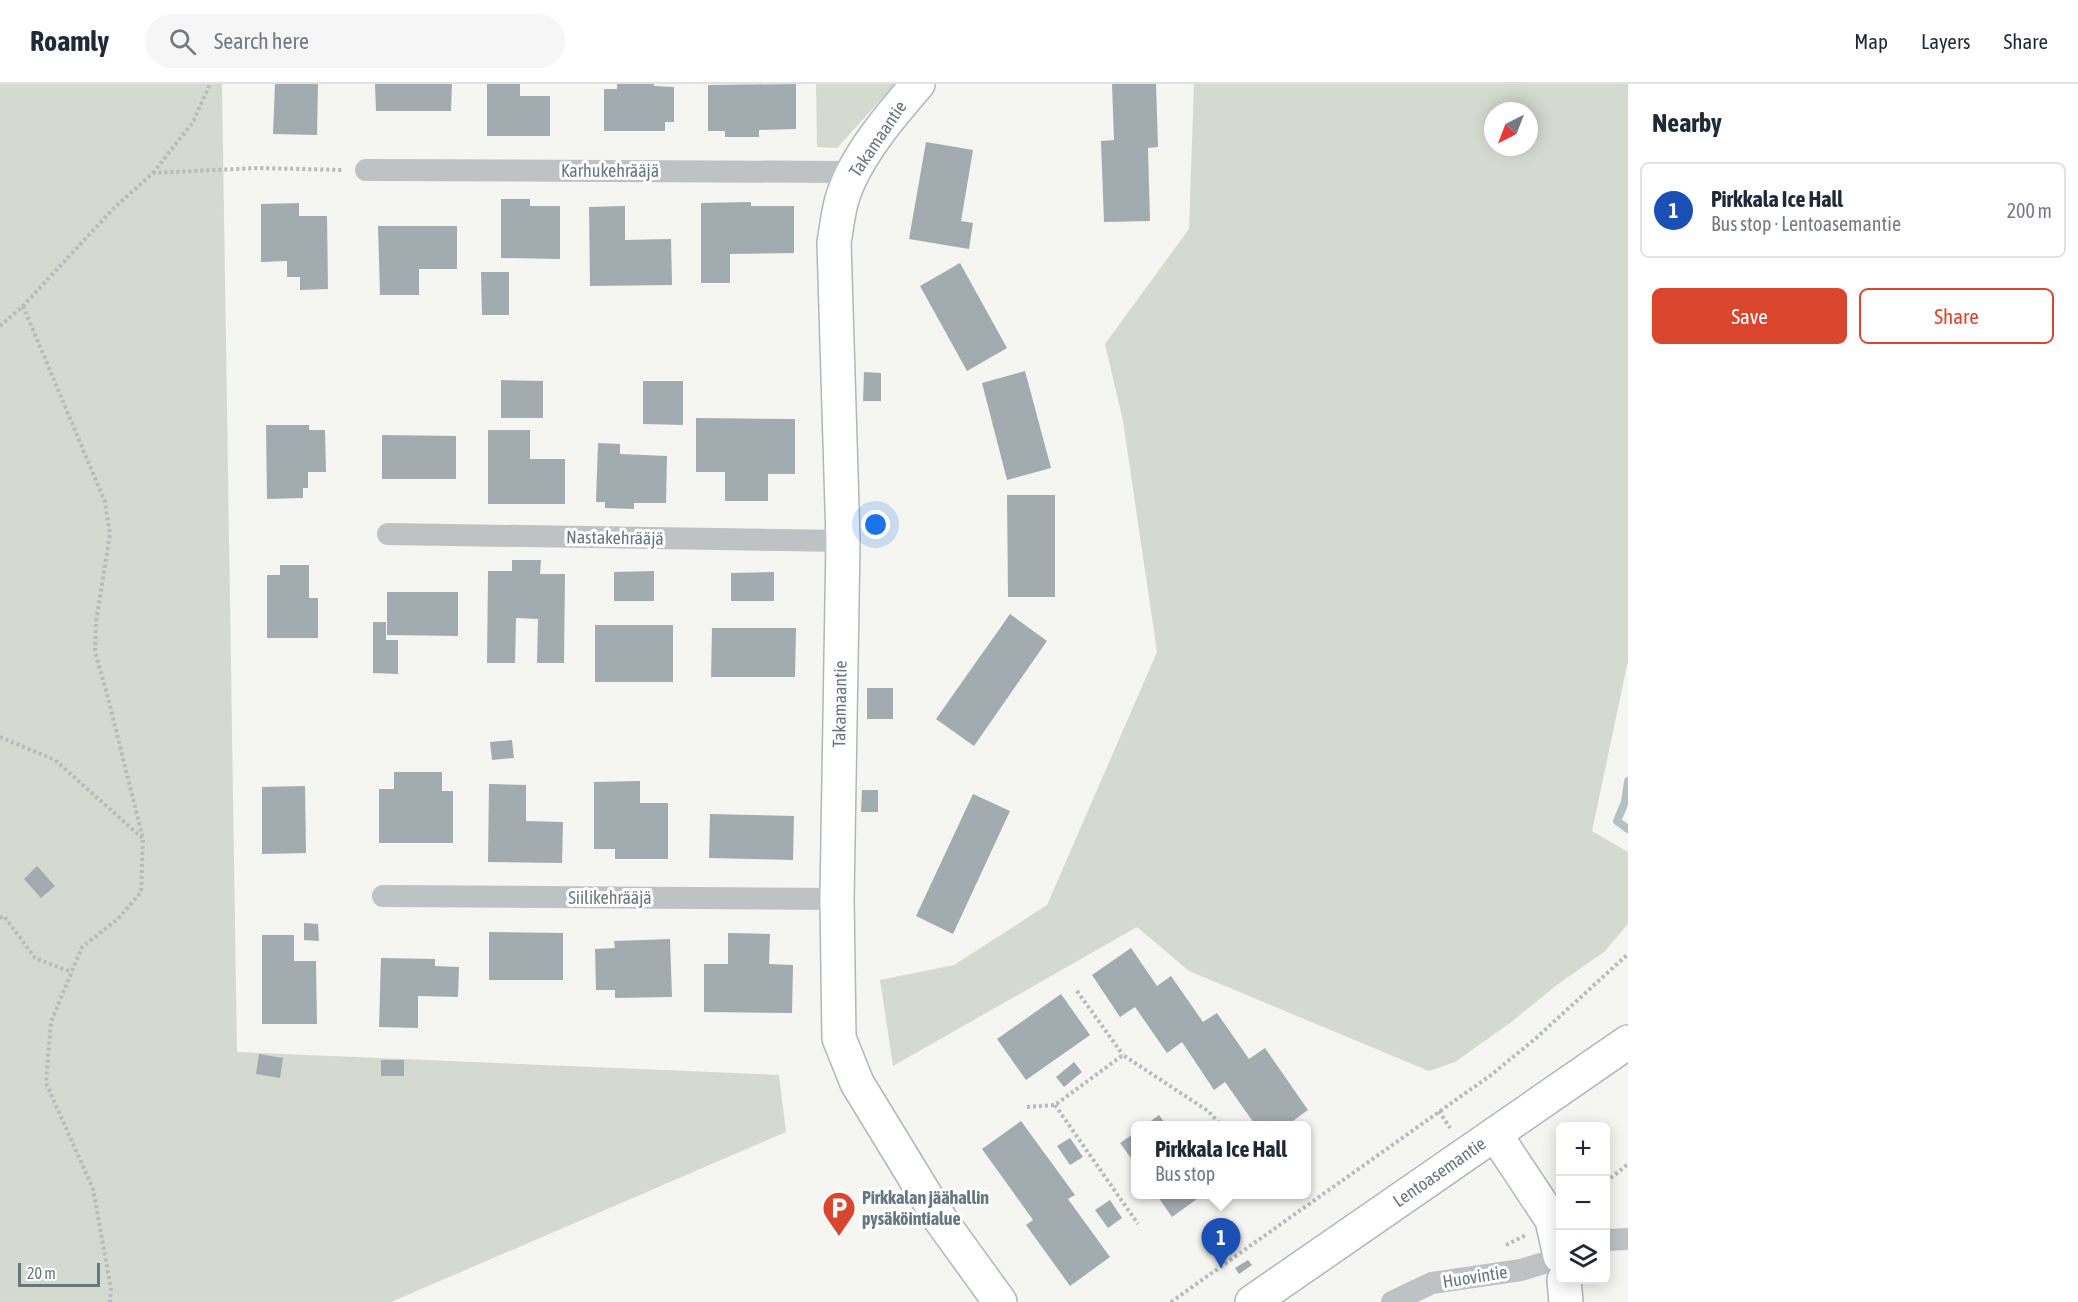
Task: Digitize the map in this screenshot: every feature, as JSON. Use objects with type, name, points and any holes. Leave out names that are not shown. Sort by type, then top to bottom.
[{"type":"street","name":"Takamaantie","points":[[918,84],[871,144],[854,172],[843,196],[834,242],[843,541],[837,899],[839,1038],[857,1083],[934,1210],[1000,1302]]},
{"type":"street","name":"Karhukehrääjä","points":[[366,170],[854,172]]},
{"type":"street","name":"Nastakehrääjä","points":[[388,534],[843,541]]},
{"type":"street","name":"Siilikehrääjä","points":[[383,896],[837,899]]},
{"type":"street","name":"Lentoasemantie","points":[[1252,1302],[1628,1042]]},
{"type":"street","points":[[1495,1134],[1552,1220],[1556,1238]]},
{"type":"street","points":[[1610,1240],[1628,1239]]},
{"type":"street","name":"Huovintie","points":[[1392,1302],[1432,1283],[1521,1270],[1556,1258]]},
{"type":"street","points":[[1564,1284],[1566,1302]]},
{"type":"path","points":[[0,326],[23,306],[114,208],[153,173],[193,122],[210,84]]},
{"type":"path","points":[[153,173],[257,168],[316,171],[366,170]]},
{"type":"path","points":[[23,306],[105,502],[110,534],[96,622],[95,652],[143,839],[141,892],[118,919],[82,947],[70,972],[51,1022],[46,1083],[93,1189],[111,1289],[110,1302]]},
{"type":"path","points":[[0,736],[55,760],[143,839]]},
{"type":"path","points":[[0,918],[4,916],[35,958],[70,972]]},
{"type":"path","points":[[1171,1302],[1491,1075],[1628,954]]},
{"type":"path","points":[[1077,991],[1123,1055],[1208,1111],[1218,1121]]},
{"type":"path","points":[[1027,1107],[1056,1105],[1123,1055]]},
{"type":"path","points":[[1056,1105],[1138,1224]]},
{"type":"path","points":[[1610,1178],[1628,1164]]},
{"type":"shaded area","points":[[0,84],[222,84],[237,1052],[779,1075],[786,1132],[391,1302],[0,1302]]},
{"type":"shaded area","points":[[816,84],[895,84],[837,148],[817,147]]},
{"type":"shaded area","points":[[1194,84],[1628,84],[1628,661],[1592,831],[1628,852],[1628,924],[1604,952],[1455,1062],[1429,1071],[1189,971],[1137,927],[893,1066],[880,980],[954,965],[1047,905],[1157,652],[1123,421],[1105,344],[1189,229]]},
{"type":"building","points":[[275,84],[318,84],[317,135],[273,134]]},
{"type":"building","points":[[375,84],[452,84],[451,111],[376,111]]},
{"type":"building","points":[[487,84],[520,84],[520,96],[550,96],[550,136],[487,136]]},
{"type":"building","points":[[617,84],[654,84],[654,86],[674,87],[674,122],[665,122],[665,131],[604,131],[604,89],[617,89]]},
{"type":"building","points":[[796,84],[796,129],[759,130],[759,137],[725,137],[725,131],[708,131],[708,85]]},
{"type":"building","points":[[1112,84],[1156,84],[1158,147],[1148,148],[1150,221],[1104,222],[1101,141],[1114,140]]},
{"type":"building","points":[[926,142],[973,150],[961,221],[973,223],[969,249],[909,239]]},
{"type":"building","points":[[501,199],[530,199],[530,206],[560,206],[560,259],[501,258]]},
{"type":"building","points":[[751,202],[751,206],[794,206],[794,253],[730,254],[730,283],[701,283],[701,203]]},
{"type":"building","points":[[299,203],[299,216],[327,216],[328,289],[300,290],[300,277],[287,277],[287,261],[261,262],[261,204]]},
{"type":"building","points":[[625,206],[625,240],[671,239],[672,285],[590,286],[589,207]]},
{"type":"building","points":[[378,226],[457,226],[457,269],[419,269],[419,295],[380,295]]},
{"type":"building","points":[[960,263],[1007,348],[967,371],[920,286]]},
{"type":"building","points":[[481,272],[509,272],[509,315],[482,315]]},
{"type":"building","points":[[1025,371],[1051,468],[1007,480],[982,383]]},
{"type":"building","points":[[864,372],[881,373],[881,401],[863,401]]},
{"type":"building","points":[[501,380],[543,381],[543,418],[501,418]]},
{"type":"building","points":[[643,381],[683,381],[683,425],[643,424]]},
{"type":"building","points":[[696,418],[795,419],[795,474],[768,474],[768,501],[725,501],[725,472],[696,472]]},
{"type":"building","points":[[266,425],[309,425],[309,430],[325,430],[326,472],[308,472],[308,488],[303,488],[303,498],[267,499]]},
{"type":"building","points":[[488,430],[530,430],[530,459],[565,459],[565,504],[488,504]]},
{"type":"building","points":[[382,435],[456,436],[456,479],[382,479]]},
{"type":"building","points":[[598,443],[620,444],[620,454],[667,456],[666,503],[634,503],[634,509],[605,508],[605,502],[596,502]]},
{"type":"building","points":[[1007,495],[1055,495],[1055,597],[1008,597]]},
{"type":"building","points":[[512,560],[541,560],[540,574],[565,574],[564,663],[537,663],[538,619],[516,618],[515,663],[487,663],[488,571],[512,571]]},
{"type":"building","points":[[280,565],[309,565],[309,598],[318,598],[318,638],[267,638],[267,575],[280,575]]},
{"type":"building","points":[[654,571],[654,601],[614,601],[614,572]]},
{"type":"building","points":[[774,572],[774,601],[731,601],[731,573]]},
{"type":"building","points":[[387,592],[458,592],[458,636],[387,635]]},
{"type":"building","points":[[1010,614],[1047,641],[974,746],[936,719]]},
{"type":"building","points":[[373,622],[386,622],[386,640],[398,640],[398,674],[373,673]]},
{"type":"building","points":[[595,625],[673,625],[673,682],[595,682]]},
{"type":"building","points":[[712,628],[796,628],[795,677],[711,677]]},
{"type":"building","points":[[867,688],[893,688],[893,719],[867,719]]},
{"type":"building","points":[[512,740],[514,758],[492,760],[490,742]]},
{"type":"building","points":[[394,772],[442,772],[442,791],[453,791],[453,843],[379,843],[379,789],[394,789]]},
{"type":"building","points":[[640,781],[640,803],[668,803],[668,859],[615,859],[615,849],[594,849],[594,782]]},
{"type":"building","points":[[489,784],[526,785],[526,821],[563,822],[562,863],[488,862]]},
{"type":"building","points":[[305,786],[306,853],[262,854],[262,787]]},
{"type":"building","points":[[862,790],[878,790],[878,812],[861,812]]},
{"type":"building","points":[[973,794],[1010,811],[953,934],[916,916]]},
{"type":"building","points":[[710,814],[794,816],[793,860],[709,858]]},
{"type":"building","points":[[37,866],[55,886],[41,898],[24,879]]},
{"type":"building","points":[[304,923],[318,924],[319,941],[304,940]]},
{"type":"building","points":[[489,932],[563,933],[563,980],[489,980]]},
{"type":"building","points":[[728,933],[770,934],[769,964],[793,965],[792,1013],[704,1012],[704,964],[728,964]]},
{"type":"building","points":[[262,935],[294,935],[294,961],[316,961],[317,1024],[262,1024]]},
{"type":"building","points":[[670,939],[672,997],[615,998],[615,990],[596,990],[595,949],[615,948],[614,941]]},
{"type":"building","points":[[1131,948],[1157,986],[1171,976],[1203,1022],[1217,1013],[1249,1059],[1265,1048],[1308,1110],[1293,1121],[1252,1121],[1225,1082],[1214,1090],[1182,1042],[1167,1053],[1135,1007],[1120,1017],[1092,975]]},
{"type":"building","points":[[381,958],[435,959],[435,966],[459,967],[458,997],[418,996],[418,1028],[379,1027]]},
{"type":"building","points":[[1061,994],[1090,1035],[1026,1080],[997,1039]]},
{"type":"building","points":[[259,1054],[283,1058],[280,1078],[256,1074]]},
{"type":"building","points":[[381,1060],[404,1060],[404,1076],[381,1076]]},
{"type":"building","points":[[1074,1062],[1082,1072],[1064,1087],[1056,1077]]},
{"type":"building","points":[[1159,1115],[1163,1121],[1151,1121]]},
{"type":"building","points":[[1021,1121],[1075,1195],[1068,1199],[1110,1257],[1070,1286],[1026,1225],[1033,1220],[982,1149]]},
{"type":"building","points":[[1131,1135],[1131,1158],[1120,1143]]},
{"type":"building","points":[[1070,1138],[1083,1157],[1070,1165],[1057,1146]]},
{"type":"building","points":[[1159,1199],[1197,1199],[1172,1217]]},
{"type":"building","points":[[1110,1200],[1122,1218],[1108,1228],[1095,1210]]},
{"type":"building","points":[[1248,1260],[1252,1265],[1239,1274],[1235,1268]]},
{"type":"waterway","points":[[1628,781],[1625,802],[1617,821],[1628,829]]},
{"type":"place","name":"Pirkkalan jäähallin pysäköintialue","points":[[839,1237]]},
{"type":"place","name":"Pirkkala Ice Hall","points":[[1221,1268]]}]
